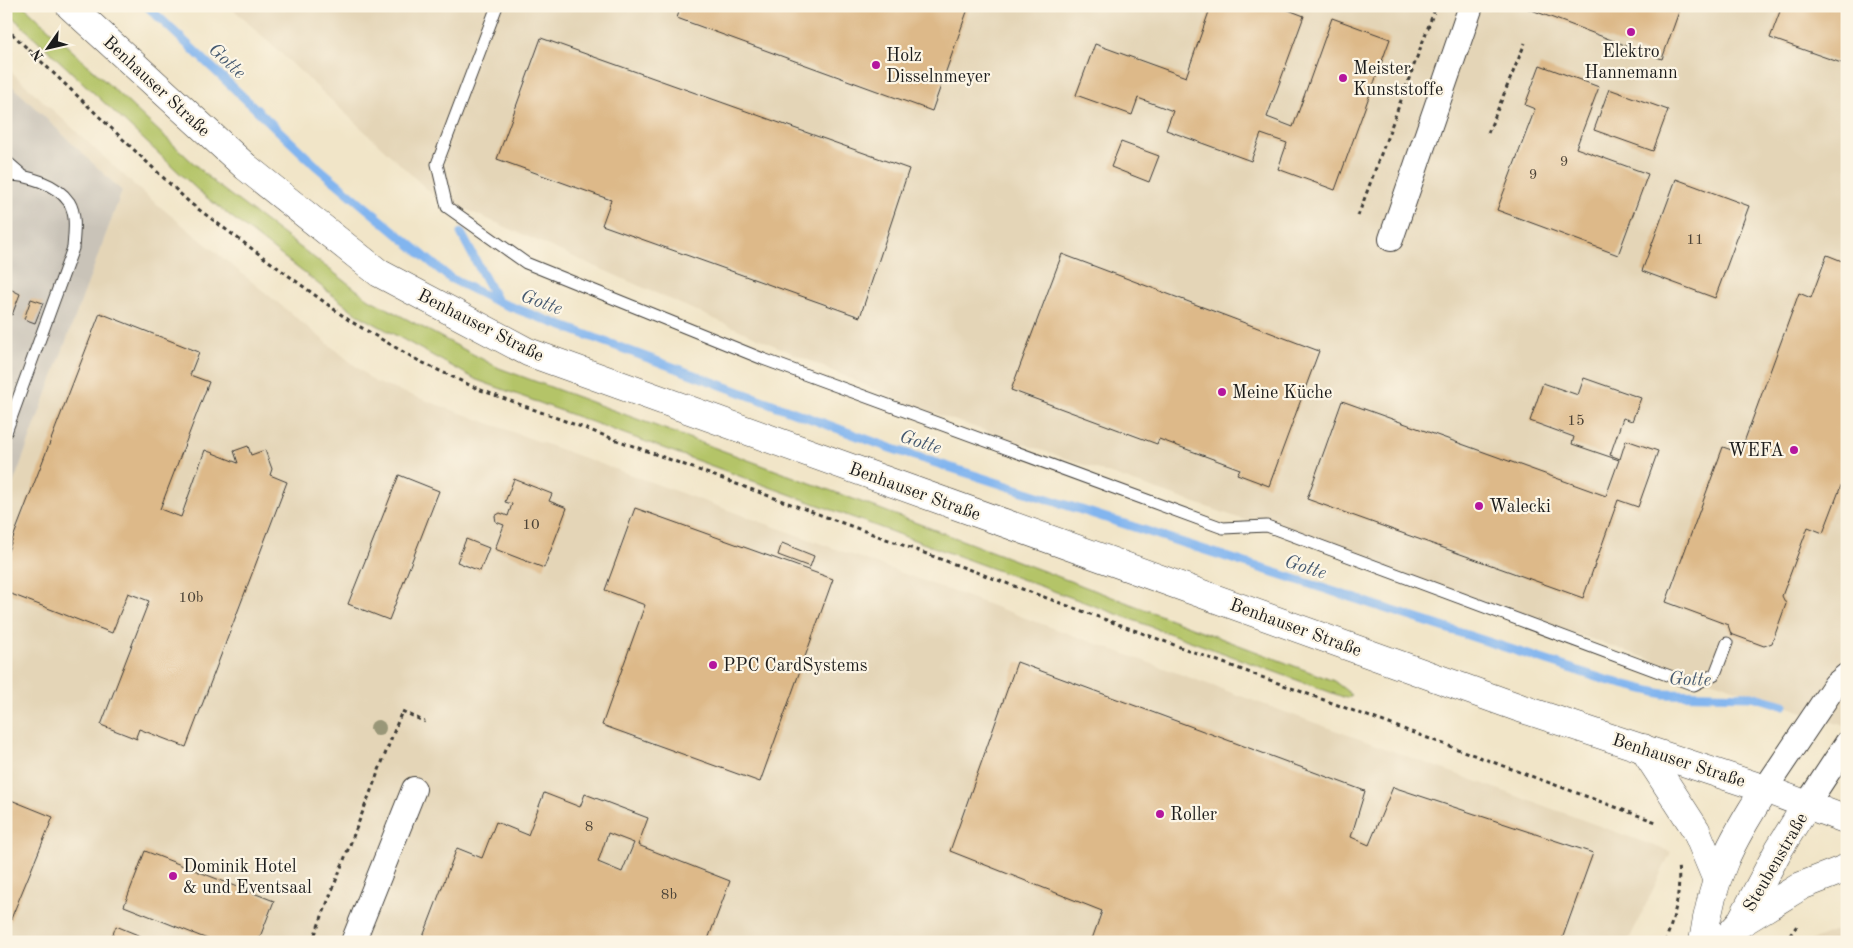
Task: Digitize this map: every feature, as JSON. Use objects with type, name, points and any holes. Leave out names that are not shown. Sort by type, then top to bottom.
[{"type":"main road","name":"Benhauser Straße","points":[[70,6],[246,167],[379,273],[528,352],[1520,708],[1765,789],[1847,820]]},
{"type":"main road","points":[[1643,748],[1696,830],[1716,878]]},
{"type":"main road","points":[[1703,942],[1708,905],[1716,878],[1739,830],[1765,789]]},
{"type":"main road","name":"Steubenstraße","points":[[1731,933],[1807,804]]},
{"type":"main road","points":[[1731,933],[1801,886],[1847,868]]},
{"type":"street","points":[[1391,239],[1471,6]]},
{"type":"street","points":[[1765,789],[1835,685],[1847,675]]},
{"type":"street","points":[[1807,804],[1847,743]]},
{"type":"street","points":[[353,942],[414,789]]},
{"type":"lane","points":[[498,6],[437,164],[447,206],[526,263],[763,359],[1223,528],[1267,526],[1694,685],[1715,674],[1727,643]]},
{"type":"lane","points":[[6,161],[21,174],[47,183],[69,202],[75,224],[73,248],[6,432]]},
{"type":"lane","points":[[6,175],[21,174]]},
{"type":"path","points":[[1358,216],[1436,6]]},
{"type":"path","points":[[6,28],[190,203],[350,321],[461,381],[478,389],[1658,824]]},
{"type":"path","points":[[1488,133],[1525,43]]},
{"type":"path","points":[[312,942],[402,712],[425,722]]},
{"type":"path","points":[[1665,942],[1674,918],[1680,883],[1678,859]]},
{"type":"shaded area","points":[[230,6],[1847,6],[1847,727],[910,405],[433,195]]},
{"type":"shaded area","points":[[6,67],[142,192],[375,382],[1671,852],[1628,942],[6,942],[6,503],[122,191],[6,80]]},
{"type":"shaded area","points":[[6,80],[122,191],[6,503]]},
{"type":"shaded area","points":[[1847,926],[1847,942],[1808,942]]},
{"type":"green space","points":[[6,6],[24,6],[217,185],[369,299],[499,368],[840,494],[1334,681],[1352,695],[1346,698],[477,380],[357,314],[202,194],[6,11]]},
{"type":"building","name":"Holz Disselnmeyer","points":[[681,6],[969,6],[932,111],[677,18]]},
{"type":"building","points":[[1211,6],[1278,6],[1304,16],[1267,117],[1293,127],[1332,18],[1390,39],[1335,190],[1278,169],[1287,143],[1261,134],[1251,161],[1166,130],[1173,111],[1138,98],[1132,115],[1076,95],[1095,44],[1186,77]]},
{"type":"building","name":"Elektro Hannemann","points":[[1521,6],[1681,6],[1662,59]]},
{"type":"building","points":[[1782,6],[1847,6],[1847,65],[1770,38]]},
{"type":"building","points":[[541,38],[909,169],[860,317],[602,225],[611,200],[497,159]]},
{"type":"building","points":[[1540,65],[1599,87],[1576,148],[1648,174],[1618,255],[1497,210],[1535,109],[1525,105]]},
{"type":"building","points":[[1609,89],[1668,110],[1653,151],[1594,130]]},
{"type":"building","points":[[1121,142],[1159,156],[1149,182],[1111,167]]},
{"type":"building","points":[[1676,179],[1749,206],[1715,298],[1642,271]]},
{"type":"building","points":[[1062,254],[1319,351],[1269,486],[1237,474],[1240,469],[1159,439],[1157,444],[1011,390]]},
{"type":"building","name":"WEFA","points":[[1827,255],[1847,263],[1847,470],[1823,533],[1808,527],[1782,596],[1786,604],[1772,643],[1764,646],[1731,634],[1728,625],[1666,602],[1723,447],[1740,453],[1799,293],[1811,298]]},
{"type":"building","points":[[8,288],[20,294],[12,315],[6,312]]},
{"type":"building","points":[[31,299],[43,303],[35,323],[24,319]]},
{"type":"building","points":[[100,313],[199,352],[190,375],[209,382],[160,509],[181,517],[205,450],[238,463],[234,451],[248,446],[251,455],[265,450],[272,469],[270,475],[287,482],[186,747],[139,729],[137,739],[101,725],[149,601],[128,593],[112,633],[6,592],[6,556]]},
{"type":"building","name":"Walecki","points":[[1584,378],[1641,398],[1632,421],[1623,418],[1610,455],[1620,459],[1626,440],[1658,451],[1638,507],[1618,500],[1583,598],[1307,499],[1342,401],[1606,496],[1619,460],[1572,444],[1574,437],[1530,421],[1543,383],[1578,395]]},
{"type":"building","points":[[399,475],[439,491],[389,620],[348,604]]},
{"type":"building","points":[[514,479],[552,494],[549,501],[567,508],[544,568],[495,549],[504,525],[496,522],[495,516],[500,513],[508,516],[512,504],[505,502]]},
{"type":"building","name":"PPC CardSystems","points":[[635,508],[833,579],[760,782],[602,725],[645,605],[605,590]]},
{"type":"building","points":[[466,539],[489,548],[480,571],[457,562]]},
{"type":"building","points":[[782,543],[814,556],[810,567],[778,555]]},
{"type":"building","name":"Roller","points":[[1017,662],[1365,791],[1351,837],[1369,845],[1393,787],[1593,853],[1561,942],[1091,942],[1102,911],[950,851]]},
{"type":"building","points":[[544,793],[580,807],[585,794],[648,818],[638,845],[730,881],[707,942],[421,942],[457,848],[482,858],[496,822],[528,835]],"holes":[[[608,833],[634,843],[622,872],[598,862]]]},
{"type":"building","points":[[6,798],[53,817],[6,931]]},
{"type":"building","name":"Dominik Hotel & und Eventsaal","points":[[145,851],[274,901],[258,942],[215,942],[124,906]]},
{"type":"building","points":[[116,926],[155,942],[110,942]]},
{"type":"waterway","name":"Gotte","points":[[147,6],[315,165],[450,278],[498,302],[890,448],[1606,680],[1663,694],[1752,696],[1784,705]]},
{"type":"waterway","points":[[461,233],[497,301]]},
{"type":"place","name":"Elektro Hannemann","points":[[1631,32]]},
{"type":"place","name":"Holz Disselnmeyer","points":[[876,65]]},
{"type":"place","name":"Meister Kunststoffe","points":[[1343,78]]},
{"type":"place","name":"Meine Küche","points":[[1222,392]]},
{"type":"place","name":"WEFA","points":[[1794,450]]},
{"type":"place","name":"Walecki","points":[[1479,506]]},
{"type":"place","name":"PPC CardSystems","points":[[713,665]]},
{"type":"place","name":"Roller","points":[[1160,814]]},
{"type":"place","name":"Dominik Hotel & und Eventsaal","points":[[173,876]]}]
